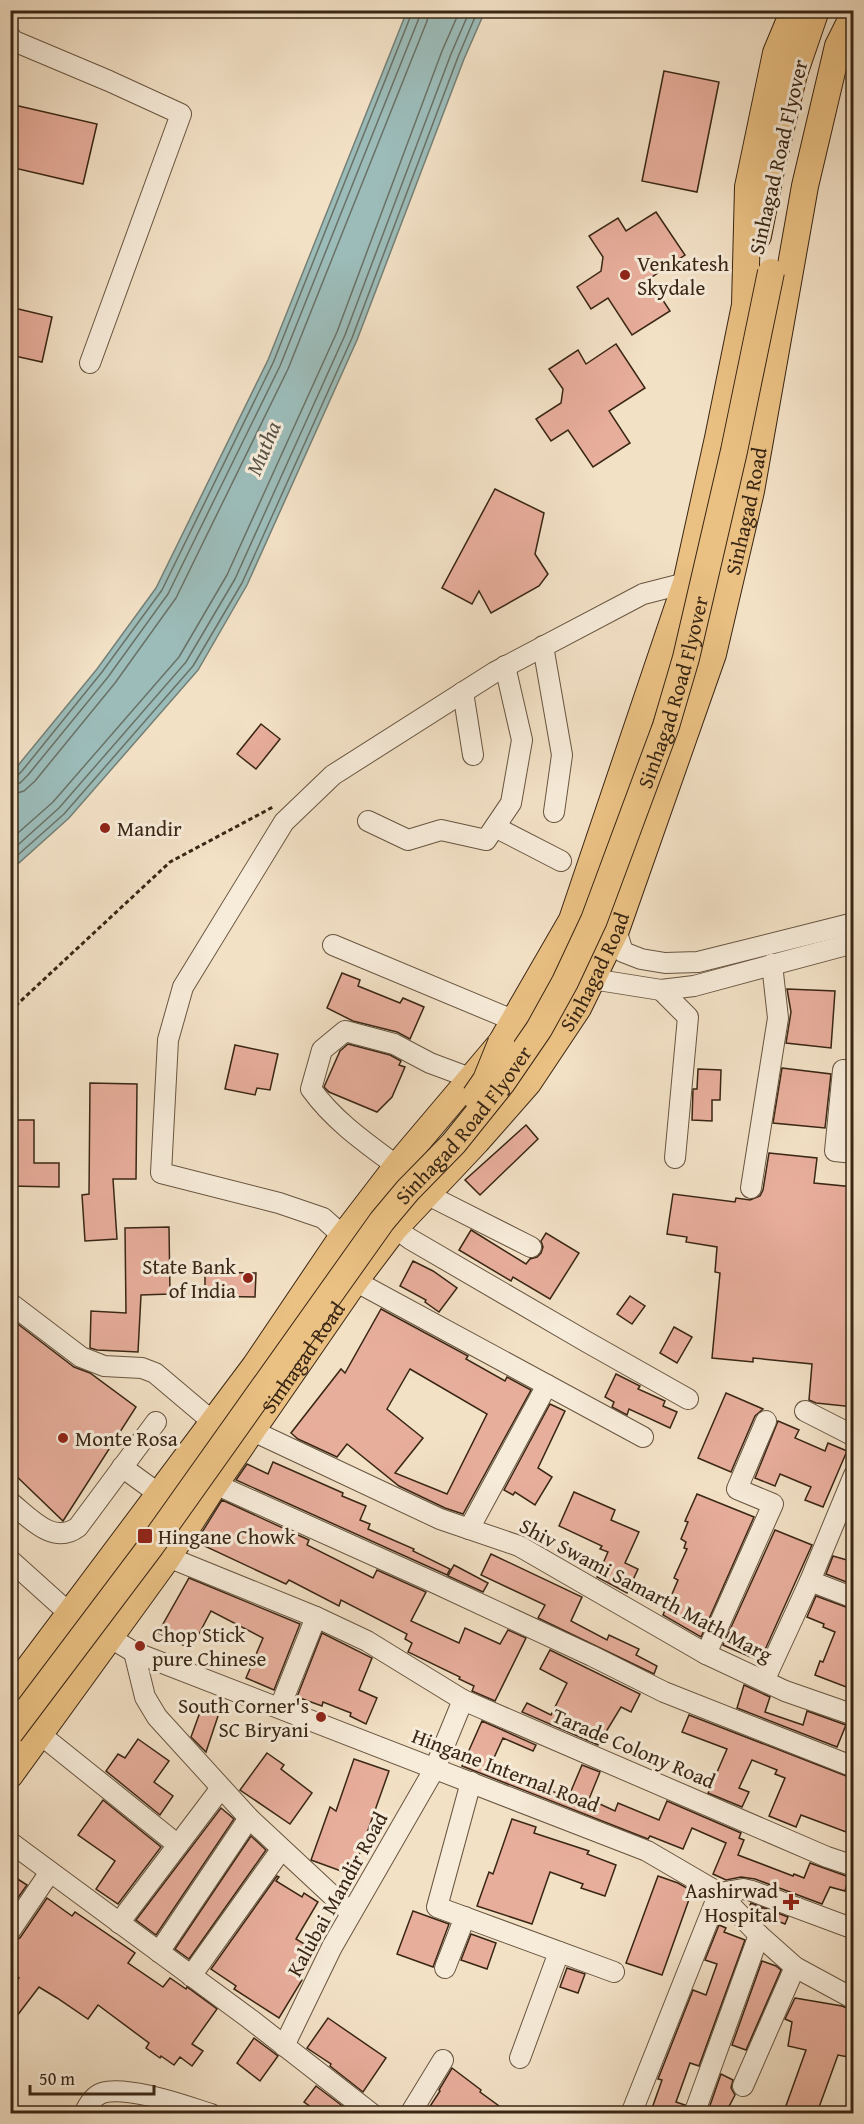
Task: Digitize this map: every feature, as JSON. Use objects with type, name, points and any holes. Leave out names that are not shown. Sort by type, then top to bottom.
[{"type":"main road","name":"Sinhagad Road","points":[[10,1693],[255,1366],[344,1236],[397,1166],[473,1079],[501,1042],[572,920],[686,583],[745,305],[748,187],[777,53],[794,10]]},
{"type":"main road","name":"Sinhagad Road Flyover","points":[[745,305],[766,197],[794,74],[816,10]]},
{"type":"main road","name":"Sinhagad Road","points":[[10,1775],[168,1557],[355,1281],[395,1228],[528,1083],[578,1008],[616,930],[713,654],[751,491],[805,186],[838,46],[854,14]]},
{"type":"main road","name":"Sinhagad Road Flyover","points":[[10,1733],[151,1546],[382,1221],[408,1190],[454,1143],[502,1083],[539,1029],[566,982],[594,920],[666,726],[686,658],[734,451],[771,272],[787,223],[805,186]]},
{"type":"main road","name":"Sinhagad Road Flyover","points":[[10,1714],[270,1360],[351,1243],[469,1105],[486,1080],[501,1042]]},
{"type":"street","points":[[10,36],[14,42],[181,114],[90,363]]},
{"type":"street","points":[[344,1236],[323,1218],[279,1203],[161,1173],[168,1040],[183,987],[284,822],[333,775],[505,666],[643,594],[686,583]]},
{"type":"street","points":[[543,646],[562,755],[554,812]]},
{"type":"street","points":[[368,821],[408,840],[441,830],[486,840],[511,804],[522,740],[505,666]]},
{"type":"street","points":[[463,692],[473,755]]},
{"type":"street","points":[[495,827],[561,861]]},
{"type":"street","points":[[572,920],[578,959],[592,979],[661,990],[694,986],[854,943]]},
{"type":"street","points":[[616,930],[622,952],[641,959],[665,963],[698,962],[854,923]]},
{"type":"street","points":[[333,945],[515,1021]]},
{"type":"street","points":[[751,1188],[778,1018],[772,964]]},
{"type":"street","points":[[661,990],[688,1017],[675,1158]]},
{"type":"street","points":[[397,1166],[347,1128],[323,1105],[311,1089],[322,1050],[345,1031],[394,1044],[430,1063],[473,1079]]},
{"type":"street","points":[[854,1071],[843,1070],[835,1151],[854,1153]]},
{"type":"street","points":[[426,1194],[531,1246]]},
{"type":"street","points":[[395,1228],[567,1331],[688,1399]]},
{"type":"street","points":[[355,1281],[643,1437]]},
{"type":"street","points":[[10,1303],[81,1357],[104,1366],[142,1368],[155,1373],[213,1422]]},
{"type":"street","points":[[469,1529],[547,1385]]},
{"type":"street","points":[[805,1411],[854,1436]]},
{"type":"street","points":[[706,1654],[773,1504],[737,1490],[766,1421]]},
{"type":"street","points":[[10,1502],[43,1529],[53,1533],[72,1531],[78,1527],[156,1422]]},
{"type":"street","name":"Shiv Swami Samarth Math Marg","points":[[253,1431],[440,1519],[519,1546],[706,1654],[785,1691],[854,1715]]},
{"type":"street","points":[[122,1467],[159,1494]]},
{"type":"street","points":[[764,1681],[810,1581],[854,1475]]},
{"type":"street","points":[[215,1485],[477,1603],[664,1692],[854,1767]]},
{"type":"street","name":"Tarade Colony Road","points":[[168,1557],[316,1617],[367,1641],[463,1700],[827,1857],[854,1866]]},
{"type":"street","name":"Hingane Internal Road","points":[[10,1560],[70,1614],[134,1652],[647,1851],[719,1893],[759,1935],[795,1967],[854,1999]]},
{"type":"street","points":[[810,1581],[854,1598]]},
{"type":"street","points":[[280,1707],[316,1617]]},
{"type":"street","points":[[134,1652],[145,1696],[157,1717],[249,1818],[351,1913]]},
{"type":"street","points":[[435,1768],[463,1700]]},
{"type":"street","points":[[41,1735],[178,1845]]},
{"type":"street","name":"Kalubai Mandir Road","points":[[284,2046],[332,1947],[435,1768]]},
{"type":"street","points":[[471,1782],[437,1907],[614,1972]]},
{"type":"street","points":[[119,1923],[221,1788]]},
{"type":"street","points":[[159,1952],[249,1818]]},
{"type":"street","points":[[10,1842],[372,2114]]},
{"type":"street","points":[[191,1976],[281,1850]]},
{"type":"street","points":[[10,1930],[50,1872]]},
{"type":"street","points":[[631,2114],[719,1893],[743,1889],[752,1891],[854,1929]]},
{"type":"street","points":[[445,1968],[465,1917]]},
{"type":"street","points":[[694,2114],[759,1935]]},
{"type":"street","points":[[519,2058],[559,1952]]},
{"type":"street","points":[[743,2086],[795,1967]]},
{"type":"street","points":[[410,2114],[443,2060]]},
{"type":"street","points":[[84,2114],[88,2104],[100,2093],[124,2091],[211,2114]]},
{"type":"path","points":[[10,1011],[170,862],[282,802]]},
{"type":"water","name":"Mutha","points":[[407,11],[485,11],[464,59],[357,340],[247,585],[198,670],[69,818],[11,870],[11,774],[97,669],[156,588],[268,360]]},
{"type":"building","name":"Venkatesh Skydale","points":[[664,71],[719,82],[697,192],[642,181]]},
{"type":"building","points":[[10,104],[97,124],[83,184],[10,167]]},
{"type":"building","name":"Venkatesh Skydale","points":[[656,212],[685,255],[649,279],[670,311],[632,335],[608,298],[591,309],[577,287],[601,271],[603,257],[589,236],[618,218],[626,231]]},
{"type":"building","points":[[10,307],[52,317],[42,362],[10,355]]},
{"type":"building","name":"Venkatesh Skydale","points":[[616,344],[645,388],[609,411],[630,443],[593,467],[568,430],[551,441],[536,419],[561,403],[563,389],[549,369],[578,350],[586,364]]},
{"type":"building","points":[[495,489],[544,513],[535,554],[548,574],[539,586],[491,613],[479,591],[472,604],[442,588]]},
{"type":"building","points":[[261,724],[280,739],[256,769],[237,754]]},
{"type":"building","points":[[342,973],[360,980],[358,986],[400,1003],[403,998],[424,1007],[410,1039],[397,1032],[353,1021],[327,1008]]},
{"type":"building","points":[[787,989],[835,991],[831,1048],[786,1043],[791,1012]]},
{"type":"building","points":[[348,1044],[390,1055],[401,1061],[399,1065],[405,1067],[392,1097],[377,1112],[329,1092],[324,1087],[340,1051]]},
{"type":"building","points":[[235,1045],[278,1054],[270,1090],[257,1088],[255,1095],[225,1089]]},
{"type":"building","points":[[782,1068],[831,1074],[825,1128],[773,1123]]},
{"type":"building","points":[[698,1069],[721,1070],[720,1100],[712,1100],[712,1121],[692,1120],[693,1089],[697,1089]]},
{"type":"building","points":[[90,1083],[137,1084],[136,1179],[113,1179],[117,1239],[85,1241],[82,1195],[89,1194]]},
{"type":"building","points":[[854,1086],[854,1131],[849,1130]]},
{"type":"building","points":[[10,1120],[34,1120],[34,1163],[59,1163],[59,1187],[10,1186]]},
{"type":"building","points":[[526,1125],[538,1139],[480,1195],[465,1180]]},
{"type":"building","points":[[769,1153],[817,1158],[814,1183],[854,1187],[854,1407],[816,1403],[809,1400],[812,1364],[753,1358],[753,1362],[712,1358],[720,1273],[715,1272],[717,1247],[686,1242],[687,1237],[667,1234],[673,1194],[735,1202],[736,1198],[750,1200],[760,1196]]},
{"type":"building","points":[[169,1227],[170,1294],[141,1295],[138,1352],[90,1348],[91,1311],[126,1313],[125,1228]]},
{"type":"building","points":[[471,1230],[526,1264],[541,1253],[543,1247],[541,1241],[546,1233],[579,1253],[550,1299],[513,1277],[511,1281],[459,1250]]},
{"type":"building","points":[[413,1261],[433,1271],[457,1288],[439,1312],[425,1302],[426,1300],[400,1286]]},
{"type":"building","points":[[205,1272],[256,1273],[255,1297],[205,1296]]},
{"type":"building","points":[[630,1296],[645,1306],[632,1324],[617,1314]]},
{"type":"building","points":[[381,1309],[468,1356],[466,1359],[505,1381],[507,1377],[531,1390],[463,1514],[399,1486],[347,1444],[337,1457],[298,1439],[291,1433],[341,1369],[345,1373]],"holes":[[[410,1369],[487,1414],[447,1494],[395,1473],[423,1438],[387,1409]]]},
{"type":"building","name":"Monte Rosa","points":[[10,1318],[74,1367],[90,1373],[136,1407],[63,1521],[10,1470]]},
{"type":"building","points":[[674,1327],[692,1337],[677,1363],[660,1353]]},
{"type":"building","points":[[616,1374],[640,1386],[638,1389],[665,1401],[663,1406],[677,1412],[670,1428],[629,1409],[627,1415],[612,1407],[614,1402],[605,1397]]},
{"type":"building","points":[[726,1393],[763,1409],[755,1416],[731,1472],[698,1458]]},
{"type":"building","points":[[550,1404],[565,1411],[538,1468],[552,1477],[535,1505],[515,1492],[513,1495],[504,1490]]},
{"type":"building","points":[[778,1421],[799,1430],[795,1438],[825,1451],[828,1443],[847,1451],[823,1507],[805,1500],[811,1487],[780,1474],[775,1486],[755,1478]]},
{"type":"building","points":[[273,1462],[343,1493],[342,1496],[366,1506],[360,1520],[370,1524],[368,1529],[414,1549],[413,1551],[450,1569],[447,1575],[236,1480],[247,1464],[268,1474]]},
{"type":"building","points":[[574,1492],[615,1510],[611,1520],[639,1532],[625,1563],[638,1569],[627,1593],[597,1577],[608,1552],[600,1549],[602,1546],[559,1526]]},
{"type":"building","points":[[697,1494],[754,1517],[701,1637],[663,1615],[678,1580],[674,1578],[687,1549],[684,1548],[686,1542],[681,1539],[688,1522],[685,1521]]},
{"type":"building","points":[[222,1500],[309,1540],[307,1545],[373,1578],[377,1570],[426,1592],[411,1621],[459,1643],[465,1628],[500,1644],[508,1630],[526,1638],[495,1701],[472,1691],[474,1686],[459,1679],[460,1677],[408,1652],[412,1643],[405,1639],[407,1634],[341,1600],[339,1606],[289,1580],[286,1584],[196,1542]]},
{"type":"building","points":[[775,1530],[812,1545],[760,1661],[723,1645]]},
{"type":"building","points":[[491,1554],[582,1597],[571,1621],[607,1640],[609,1635],[639,1649],[636,1655],[657,1666],[654,1674],[538,1618],[545,1605],[481,1575]]},
{"type":"building","points":[[833,1556],[854,1562],[854,1585],[826,1574]]},
{"type":"building","points":[[454,1565],[488,1583],[483,1592],[448,1576]]},
{"type":"building","points":[[189,1578],[300,1624],[274,1690],[246,1678],[263,1638],[211,1611],[191,1649],[158,1633]]},
{"type":"building","points":[[816,1596],[854,1610],[854,1690],[815,1675],[835,1632],[823,1627],[824,1624],[807,1617]]},
{"type":"building","points":[[322,1633],[372,1658],[359,1690],[377,1698],[366,1724],[350,1716],[351,1713],[323,1702],[322,1706],[297,1697]]},
{"type":"building","points":[[550,1650],[640,1694],[631,1712],[621,1707],[598,1745],[522,1712],[527,1703],[551,1715],[567,1683],[540,1669]]},
{"type":"building","points":[[744,1685],[770,1697],[765,1712],[803,1725],[807,1711],[846,1725],[837,1747],[737,1708]]},
{"type":"building","points":[[203,1704],[220,1710],[206,1752],[191,1737]]},
{"type":"building","points":[[689,1715],[854,1779],[854,1835],[801,1815],[796,1827],[769,1816],[785,1778],[775,1774],[777,1770],[752,1760],[739,1788],[749,1792],[742,1807],[708,1793],[727,1749],[682,1732]]},
{"type":"building","points":[[482,1721],[536,1745],[533,1751],[503,1738],[493,1760],[530,1779],[529,1781],[561,1795],[564,1787],[571,1791],[582,1765],[600,1772],[589,1799],[615,1811],[618,1803],[659,1820],[667,1801],[741,1833],[739,1838],[744,1840],[738,1855],[804,1878],[810,1863],[849,1877],[845,1891],[830,1887],[822,1904],[755,1879],[741,1877],[726,1880],[713,1874],[726,1843],[692,1828],[683,1849],[650,1836],[648,1839],[462,1766]]},
{"type":"building","points":[[138,1739],[169,1761],[154,1782],[173,1796],[160,1815],[106,1771],[118,1754],[125,1758]]},
{"type":"building","points":[[267,1753],[284,1765],[281,1769],[312,1793],[290,1824],[240,1790]]},
{"type":"building","points":[[354,1759],[389,1771],[352,1875],[311,1860],[330,1807],[336,1811]]},
{"type":"building","points":[[103,1800],[161,1847],[118,1904],[96,1889],[115,1861],[78,1835]]},
{"type":"building","points":[[221,1808],[234,1819],[156,1935],[136,1920]]},
{"type":"building","points":[[512,1819],[536,1827],[534,1833],[589,1851],[587,1854],[616,1865],[605,1896],[581,1888],[583,1884],[550,1872],[532,1924],[477,1906],[489,1872],[493,1874]]},
{"type":"building","points":[[251,1836],[266,1850],[189,1959],[175,1949]]},
{"type":"building","points":[[10,1874],[27,1885],[10,1909]]},
{"type":"building","points":[[277,1876],[279,1877],[276,1881],[302,1897],[304,1893],[318,1902],[296,1939],[306,1945],[289,1972],[302,1980],[279,2018],[234,1989],[236,1986],[211,1969]]},
{"type":"building","points":[[658,1876],[692,1891],[662,1975],[626,1963]]},
{"type":"building","points":[[47,1898],[72,1916],[75,1912],[135,1953],[128,1963],[163,1987],[170,1978],[186,1989],[187,1987],[217,2009],[192,2044],[203,2051],[192,2066],[180,2057],[174,2065],[161,2056],[160,2058],[146,2048],[149,2043],[98,2005],[88,2019],[39,1987],[10,2025],[10,1989],[19,1978],[10,1972],[10,1943],[20,1938]]},
{"type":"building","points":[[751,1903],[788,1917],[785,1924],[760,1914],[762,1909],[750,1905]]},
{"type":"building","points":[[413,1911],[449,1924],[433,1967],[397,1954]]},
{"type":"building","points":[[719,1925],[726,1928],[724,1932],[745,1940],[699,2066],[690,2063],[676,2102],[685,2105],[682,2114],[650,2114],[662,2080],[658,2079],[693,1990],[706,1995],[717,1964],[705,1960]]},
{"type":"building","points":[[471,1934],[496,1943],[487,1969],[461,1960]]},
{"type":"building","points":[[762,1961],[781,1970],[746,2050],[732,2045]]},
{"type":"building","points":[[567,1968],[585,1974],[578,1993],[560,1987]]},
{"type":"building","points":[[795,1998],[842,2006],[854,2011],[854,2058],[838,2055],[818,2110],[812,2108],[810,2114],[783,2114],[806,2050],[788,2046],[792,2022],[785,2019]]},
{"type":"building","points":[[328,2018],[386,2058],[363,2092],[330,2066],[331,2064],[307,2048]]},
{"type":"building","points":[[254,2038],[278,2056],[260,2081],[237,2063]]},
{"type":"building","points":[[452,2068],[481,2090],[480,2092],[510,2114],[425,2114]]},
{"type":"building","points":[[721,2074],[733,2080],[731,2088],[735,2095],[725,2114],[707,2114]]},
{"type":"building","points":[[316,2086],[349,2111],[348,2114],[321,2114],[304,2102]]},
{"type":"place","name":"Venkatesh Skydale","points":[[625,275]]},
{"type":"place","name":"Mandir","points":[[105,828]]},
{"type":"place","name":"State Bank of India","points":[[248,1278]]},
{"type":"place","name":"Monte Rosa","points":[[63,1438]]},
{"type":"place","name":"Hingane Chowk","points":[[145,1536]]},
{"type":"place","name":"Chop Stick pure Chinese","points":[[140,1646]]},
{"type":"place","name":"South Corner's SC Biryani","points":[[321,1717]]},
{"type":"place","name":"Aashirwad Hospital","points":[[791,1902]]}]
